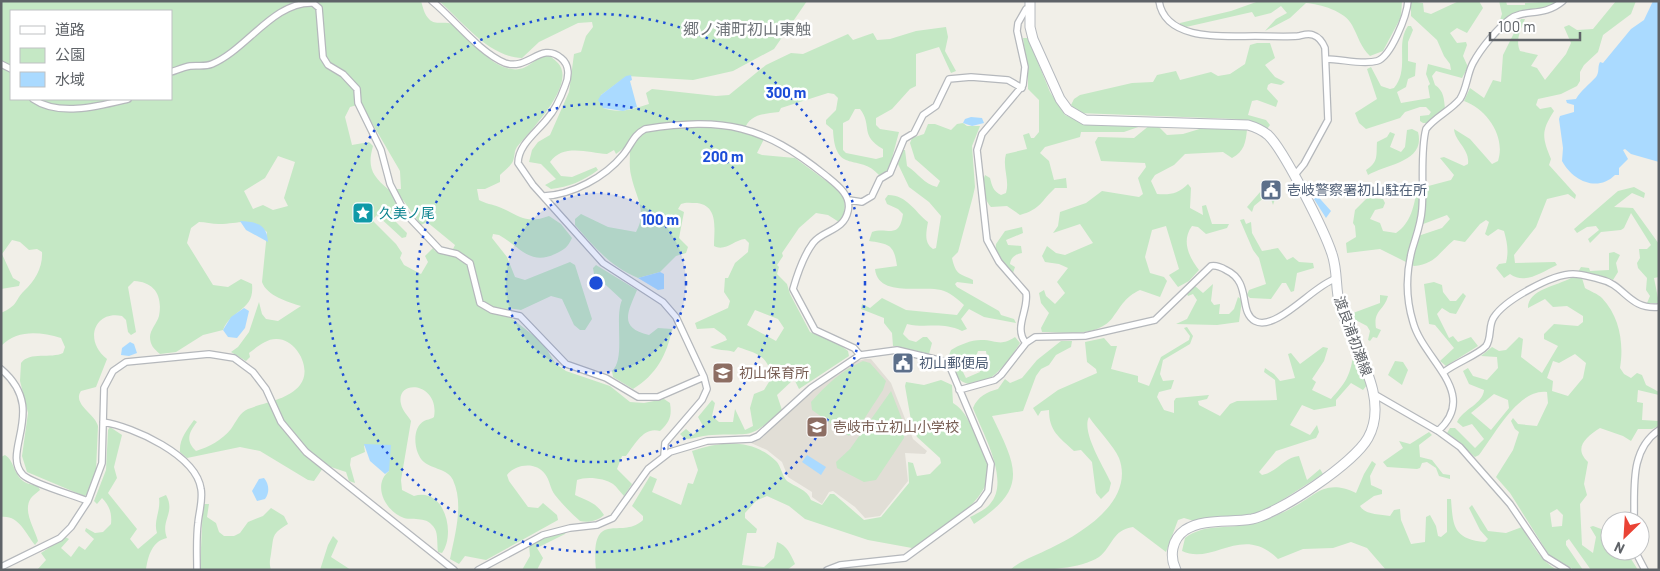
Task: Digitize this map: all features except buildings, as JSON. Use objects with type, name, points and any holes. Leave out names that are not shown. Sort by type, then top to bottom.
[{"type":"main road","name":"渡良浦初瀬線","points":[[1030,5],[1030,27],[1033,39],[1060,99],[1072,114],[1085,120],[1221,123],[1254,126],[1264,132],[1275,143],[1294,176],[1332,252],[1339,305],[1374,394],[1375,414],[1368,438],[1346,464],[1262,516],[1196,525],[1184,531],[1176,539],[1172,552],[1176,570]]},
{"type":"street","points":[[432,1],[483,47],[507,63],[525,63],[541,52],[546,52],[563,59],[568,70],[566,84],[548,118],[521,150],[518,159],[521,169],[603,263],[654,295],[676,317],[704,377],[707,389],[691,415],[665,443],[664,455]]},
{"type":"street","points":[[1159,1],[1166,16],[1186,32],[1206,36],[1312,34],[1324,44],[1326,59],[1326,126],[1304,164],[1294,176]]},
{"type":"street","points":[[1326,59],[1375,62],[1383,58],[1406,16],[1408,1]]},
{"type":"street","points":[[1438,431],[1449,420],[1453,412],[1452,393],[1444,372],[1424,348],[1415,330],[1407,289],[1410,261],[1422,212],[1426,129],[1444,115],[1461,96],[1473,63],[1508,21],[1521,14],[1542,13],[1563,1]]},
{"type":"street","points":[[172,72],[190,65],[212,65],[225,57],[278,14],[301,4],[313,3],[319,8],[323,57],[328,64],[343,74],[357,89],[358,103],[381,150],[390,184],[405,213],[440,250],[457,254],[470,263],[480,303],[492,310],[520,316],[566,364],[612,381],[638,397],[658,397],[704,377]]},
{"type":"street","points":[[1026,344],[1021,330],[1026,293],[999,262],[987,240],[977,150],[982,134],[1022,88],[1026,75],[1018,31],[1022,15],[1030,5]]},
{"type":"street","points":[[848,200],[862,202],[872,196],[880,179],[890,173],[904,139],[914,133],[923,115],[936,106],[949,79],[971,77],[1008,80],[1022,88]]},
{"type":"street","points":[[35,100],[59,108],[70,109],[122,100]]},
{"type":"street","points":[[544,196],[566,193],[606,170],[624,154],[636,135],[657,128],[703,125],[746,128],[791,149],[834,183],[848,200],[848,211],[841,225],[812,244],[793,289],[815,330],[854,348],[860,355]]},
{"type":"street","points":[[959,390],[995,380],[1026,344],[1041,336],[1085,336],[1155,320],[1211,266],[1221,268],[1235,276],[1244,290],[1249,315],[1255,321],[1264,323],[1285,313],[1321,286],[1335,279]]},
{"type":"street","points":[[1444,372],[1485,347],[1488,340],[1490,322],[1507,302],[1524,292],[1566,275],[1583,275],[1605,280],[1640,306],[1659,307]]},
{"type":"street","points":[[478,570],[543,535],[564,528],[597,525],[613,518],[648,469],[664,455],[707,441],[751,439],[758,436],[811,388],[860,355],[897,350],[943,361],[950,367],[991,464],[986,496],[979,504],[904,558],[840,565],[827,570]]},
{"type":"street","points":[[1,567],[60,538],[71,528],[88,501],[102,463],[106,382],[113,371],[120,365],[134,361],[209,354],[234,358],[253,372],[261,380],[281,422],[306,452],[454,570]]},
{"type":"street","points":[[1,369],[16,384],[23,399],[23,414],[16,457],[20,470],[28,477],[88,501]]},
{"type":"street","points":[[1374,394],[1438,431],[1460,447],[1500,490],[1546,557],[1567,570]]},
{"type":"street","points":[[103,422],[131,429],[151,438],[184,460],[198,479],[202,498],[197,537],[198,570]]},
{"type":"street","points":[[1635,511],[1638,456],[1644,442],[1659,430]]},
{"type":"shaded area","points":[[871,359],[891,383],[913,439],[927,451],[925,454],[905,453],[908,481],[880,516],[865,518],[855,507],[833,491],[829,492],[822,504],[812,497],[812,492],[788,477],[782,462],[767,450],[751,443],[761,439],[820,384],[851,363]]},
{"type":"green space","points":[[1,1],[421,1],[426,15],[431,21],[447,23],[461,29],[485,54],[499,65],[507,68],[521,69],[544,56],[549,56],[558,63],[562,72],[562,83],[557,94],[541,118],[515,150],[512,163],[500,175],[500,182],[485,189],[477,189],[479,200],[522,218],[534,220],[549,216],[561,224],[572,238],[563,250],[546,257],[539,258],[525,253],[499,235],[493,234],[492,238],[507,257],[515,277],[525,280],[570,262],[575,265],[592,319],[585,330],[580,330],[574,325],[562,299],[551,296],[521,310],[508,308],[510,317],[543,343],[555,363],[566,371],[610,386],[630,402],[644,403],[664,399],[670,403],[671,412],[668,422],[660,431],[649,431],[636,441],[626,456],[622,456],[617,469],[632,484],[624,496],[614,485],[605,480],[590,478],[577,480],[575,495],[594,505],[604,515],[596,520],[590,522],[580,521],[553,493],[547,476],[541,470],[531,466],[515,468],[507,475],[509,481],[528,507],[538,508],[543,503],[557,515],[558,520],[486,560],[465,556],[459,564],[450,559],[458,509],[458,499],[453,480],[444,471],[424,462],[416,447],[417,429],[420,424],[434,417],[434,405],[431,397],[425,391],[418,388],[410,387],[404,390],[401,396],[401,404],[411,421],[401,480],[402,490],[414,496],[425,495],[433,498],[440,505],[445,514],[448,535],[442,553],[438,552],[437,534],[432,525],[424,520],[404,518],[397,515],[386,504],[381,490],[384,477],[389,471],[364,445],[365,452],[351,458],[350,465],[355,483],[349,481],[346,472],[325,465],[314,481],[308,480],[260,451],[240,447],[187,458],[180,452],[180,447],[184,435],[194,420],[197,422],[190,433],[189,440],[196,451],[224,437],[245,410],[276,400],[295,390],[304,378],[305,371],[296,349],[283,340],[269,340],[249,353],[250,357],[246,361],[231,352],[238,347],[249,332],[259,302],[262,314],[266,319],[278,321],[301,306],[273,295],[262,282],[267,232],[249,222],[219,224],[199,222],[191,228],[187,243],[213,285],[228,287],[241,279],[252,284],[250,300],[231,318],[223,330],[203,335],[176,352],[160,354],[153,347],[150,337],[160,309],[160,302],[156,291],[147,284],[134,281],[128,287],[136,332],[131,335],[128,332],[126,320],[122,316],[113,315],[99,322],[95,328],[95,343],[107,359],[96,387],[81,391],[79,396],[82,405],[98,426],[96,470],[87,495],[84,496],[27,472],[22,456],[28,413],[20,381],[21,363],[30,357],[58,355],[63,353],[65,347],[61,338],[37,333],[22,334],[1,346],[1,313],[14,305],[35,278],[42,258],[42,252],[37,249],[29,250],[20,242],[12,240],[2,254],[13,278],[20,282],[19,286],[1,289]],"holes":[[[361,104],[400,171],[401,189],[388,189],[378,180],[372,170],[371,153],[373,146],[369,142],[352,145],[345,117],[350,107]],[[278,156],[295,162],[284,198],[288,206],[273,210],[263,205],[253,209],[244,191],[265,178]],[[403,200],[421,225],[427,222],[455,245],[450,255],[435,251],[433,248],[425,256],[428,262],[421,274],[404,265],[400,258],[402,253],[396,244],[372,220],[377,215],[402,238],[406,237],[407,233],[396,222],[392,213]]]},
{"type":"green space","points":[[439,1],[807,1],[774,49],[733,71],[693,80],[627,76],[601,95],[603,108],[615,111],[649,104],[646,93],[652,89],[716,96],[729,95],[766,65],[791,53],[803,54],[848,34],[853,40],[873,33],[877,40],[890,39],[916,31],[946,27],[948,37],[945,51],[956,71],[951,73],[939,47],[916,54],[916,86],[910,89],[892,109],[876,118],[876,125],[880,129],[899,132],[888,173],[879,175],[871,168],[849,161],[838,153],[833,130],[826,124],[826,120],[836,110],[838,98],[834,94],[828,93],[781,108],[779,112],[757,116],[749,121],[744,131],[764,139],[757,153],[795,158],[840,191],[842,195],[844,211],[842,219],[839,222],[828,215],[816,213],[799,228],[782,253],[783,256],[777,265],[779,267],[777,274],[787,284],[790,294],[810,332],[840,345],[848,351],[849,356],[799,389],[794,379],[777,395],[782,410],[756,431],[744,434],[709,435],[685,439],[680,434],[686,429],[693,435],[703,426],[698,417],[712,400],[715,403],[712,416],[719,422],[733,422],[735,409],[745,430],[753,426],[750,408],[754,394],[764,390],[772,377],[767,364],[761,356],[738,347],[734,352],[710,347],[727,340],[725,336],[714,328],[697,329],[695,323],[728,308],[730,301],[724,292],[725,278],[728,278],[735,263],[748,252],[749,243],[745,239],[722,248],[714,246],[714,219],[712,213],[704,205],[685,203],[681,204],[678,209],[684,212],[679,238],[688,247],[686,253],[676,256],[660,272],[638,278],[611,262],[575,225],[575,219],[581,214],[608,227],[636,232],[641,217],[641,210],[630,172],[630,150],[625,147],[616,154],[614,150],[607,154],[569,151],[555,156],[550,162],[561,176],[572,177],[596,167],[598,170],[576,183],[551,189],[545,185],[556,179],[541,164],[529,162],[532,150],[538,142],[550,135],[569,92],[574,54],[581,52],[586,36],[593,27],[592,22],[578,23],[539,42],[522,58],[498,52],[477,37]],"holes":[[[855,109],[860,109],[864,115],[869,135],[883,149],[883,157],[876,159],[846,153],[843,150],[843,123],[849,120]],[[755,310],[778,319],[784,328],[776,341],[747,325]]]},
{"type":"green space","points":[[1259,1],[1402,1],[1401,17],[1383,51],[1370,56],[1362,46],[1349,20],[1332,9],[1306,3],[1290,18],[1265,31],[1276,19],[1287,13],[1281,6],[1271,13],[1255,17],[1252,12],[1186,27],[1180,25],[1180,23],[1231,11]]},
{"type":"green space","points":[[1411,1],[1423,3],[1424,12],[1431,14],[1459,1],[1479,1],[1483,8],[1467,33],[1457,28],[1450,33],[1457,43],[1466,42],[1467,45],[1463,56],[1468,67],[1462,78],[1436,71],[1432,76],[1435,85],[1442,93],[1445,109],[1428,123],[1420,121],[1420,116],[1429,115],[1431,112],[1426,107],[1420,107],[1405,112],[1400,118],[1366,129],[1359,123],[1355,113],[1377,99],[1367,69],[1371,67],[1381,86],[1390,89],[1394,88],[1399,81],[1401,73],[1404,33],[1408,26],[1411,26],[1413,30],[1408,42],[1408,61],[1416,63],[1415,76],[1408,79],[1406,87],[1397,92],[1401,103],[1430,98],[1428,86],[1430,84],[1426,74],[1428,64],[1451,70],[1450,64],[1437,40],[1411,16]]},
{"type":"green space","points":[[1499,1],[1506,1],[1507,5],[1525,5],[1525,3],[1558,1],[1541,9],[1513,15],[1498,26],[1502,14]]},
{"type":"green space","points":[[1616,1],[1636,1],[1631,14],[1603,35],[1598,52],[1584,65],[1580,72],[1580,81],[1577,86],[1561,94],[1538,99],[1536,105],[1540,109],[1551,107],[1554,111],[1544,134],[1551,159],[1549,165],[1576,195],[1575,199],[1568,194],[1547,199],[1536,227],[1514,255],[1515,263],[1555,262],[1557,265],[1528,278],[1516,277],[1510,274],[1504,278],[1496,268],[1499,264],[1506,263],[1507,247],[1504,231],[1498,229],[1488,236],[1485,234],[1489,222],[1486,220],[1480,224],[1465,242],[1454,240],[1437,257],[1421,265],[1414,266],[1380,249],[1347,253],[1346,243],[1356,237],[1353,223],[1355,210],[1367,198],[1383,199],[1385,203],[1383,208],[1375,210],[1370,219],[1380,223],[1383,231],[1396,233],[1408,219],[1413,208],[1417,189],[1451,180],[1454,175],[1440,158],[1444,157],[1464,166],[1468,164],[1467,154],[1454,129],[1470,139],[1492,164],[1498,161],[1499,143],[1493,125],[1480,110],[1464,101],[1470,88],[1484,98],[1493,80],[1501,82],[1503,55],[1521,19],[1525,19],[1518,39],[1520,51],[1538,55],[1531,66],[1537,68],[1545,80],[1566,54],[1571,43],[1564,27],[1569,25],[1577,30],[1593,29]],"holes":[[[1447,215],[1450,219],[1442,228],[1415,237],[1418,226]]]},
{"type":"green space","points":[[1023,38],[1028,38],[1050,92],[1065,115],[1081,122],[1138,123],[1141,126],[1124,132],[1081,132],[1080,137],[1045,147],[1040,153],[1049,161],[1054,180],[1066,178],[1067,188],[1055,188],[1037,207],[1020,215],[1007,206],[991,207],[985,196],[983,183],[985,175],[990,178],[996,192],[1001,195],[1006,193],[1006,154],[1027,149],[1023,135],[1029,133],[1031,138],[1034,138],[1039,132],[1039,100],[1028,89],[1028,73]]},
{"type":"green space","points":[[1270,43],[1275,58],[1265,65],[1275,77],[1285,82],[1281,85],[1271,83],[1268,85],[1267,89],[1278,101],[1276,107],[1257,100],[1252,101],[1248,115],[1266,120],[1270,125],[1267,129],[1236,119],[1078,113],[1071,105],[1074,99],[1080,95],[1132,83],[1153,82],[1157,75],[1176,71],[1180,80],[1211,72],[1218,76],[1230,74],[1245,64],[1250,45]]},
{"type":"green space","points":[[963,123],[967,126],[980,126],[972,146],[975,187],[958,252],[952,258],[957,271],[973,280],[973,284],[957,282],[955,284],[957,287],[999,311],[1001,315],[1014,319],[1016,323],[984,317],[969,309],[961,319],[967,329],[962,331],[947,326],[907,324],[903,334],[909,340],[916,342],[923,337],[927,337],[932,343],[929,354],[893,346],[892,333],[884,323],[884,318],[861,309],[862,304],[870,308],[882,298],[906,310],[957,315],[964,305],[947,292],[941,290],[892,287],[884,284],[878,278],[875,269],[897,266],[894,253],[886,244],[869,241],[872,232],[892,231],[899,227],[903,214],[898,209],[887,204],[885,199],[888,195],[900,198],[910,204],[928,222],[927,241],[930,247],[936,248],[941,216],[929,202],[909,187],[898,164],[902,150],[905,150],[907,166],[932,186],[937,187],[940,181],[915,159],[910,143],[912,138],[924,134],[928,124],[935,124],[951,130],[957,124]]},
{"type":"green space","points":[[1150,125],[1158,126],[1167,135],[1183,134],[1206,127],[1247,129],[1244,146],[1236,156],[1232,158],[1223,152],[1185,154],[1174,165],[1155,175],[1151,181],[1157,194],[1174,193],[1188,184],[1191,188],[1190,208],[1203,215],[1202,206],[1206,205],[1212,224],[1229,224],[1227,228],[1206,234],[1198,227],[1192,226],[1187,237],[1187,243],[1189,254],[1199,270],[1189,281],[1178,287],[1169,275],[1179,269],[1166,226],[1152,230],[1145,257],[1150,273],[1164,277],[1167,281],[1160,297],[1140,290],[1127,298],[1107,324],[1090,331],[1071,333],[1042,332],[1041,328],[1049,313],[1041,303],[1039,293],[1044,290],[1046,296],[1055,304],[1065,293],[1057,282],[1068,268],[1059,264],[1045,262],[1042,256],[1047,246],[1056,253],[1065,255],[1093,243],[1080,224],[1053,233],[1058,226],[1060,212],[1086,203],[1102,191],[1139,197],[1143,194],[1138,178],[1146,167],[1145,163],[1101,161],[1095,142],[1098,137],[1134,138]]},
{"type":"green space","points":[[1412,129],[1418,132],[1419,142],[1416,150],[1403,161],[1368,175],[1366,170],[1375,161],[1377,142],[1387,137],[1390,132],[1395,134],[1390,147],[1401,152],[1405,147],[1407,130]]},
{"type":"green space","points":[[1268,183],[1280,184],[1273,205],[1271,199],[1266,196],[1254,206],[1252,212],[1247,207]]},
{"type":"green space","points":[[1634,187],[1645,193],[1644,198],[1632,193],[1614,207],[1633,208],[1659,244],[1659,277],[1654,278],[1659,303],[1647,303],[1650,296],[1646,290],[1647,278],[1638,268],[1637,263],[1640,258],[1639,249],[1647,249],[1651,245],[1631,213],[1624,228],[1601,232],[1590,243],[1588,239],[1599,230],[1596,226],[1587,227],[1577,233],[1574,229],[1618,191]]},
{"type":"green space","points":[[1244,219],[1246,224],[1251,222],[1252,233],[1262,251],[1278,248],[1287,260],[1293,257],[1299,262],[1313,263],[1314,268],[1297,273],[1294,291],[1291,292],[1286,283],[1282,283],[1271,299],[1250,298],[1247,295],[1249,290],[1266,284],[1259,258],[1253,250],[1240,220]]},
{"type":"green space","points":[[1022,227],[1023,233],[1006,240],[1008,245],[1021,246],[1022,253],[1011,259],[1010,264],[1015,267],[1013,273],[995,253],[996,244],[1005,231]]},
{"type":"green space","points":[[1614,252],[1620,255],[1616,263],[1618,272],[1613,280],[1578,272],[1581,267],[1589,268],[1590,271],[1609,270],[1609,253]]},
{"type":"green space","points":[[596,265],[637,290],[628,318],[633,328],[649,335],[658,328],[672,329],[664,356],[659,364],[648,377],[633,389],[613,377],[612,371],[618,357],[619,317],[622,300],[594,274],[593,268]]},
{"type":"green space","points":[[1571,278],[1582,278],[1585,288],[1602,298],[1617,322],[1621,340],[1620,368],[1624,374],[1631,378],[1637,373],[1642,375],[1646,385],[1659,392],[1659,395],[1638,390],[1637,402],[1643,403],[1642,420],[1659,421],[1659,426],[1652,429],[1638,429],[1631,441],[1623,436],[1600,428],[1586,439],[1582,447],[1584,457],[1588,462],[1584,484],[1587,495],[1580,504],[1582,545],[1593,553],[1596,537],[1590,527],[1600,529],[1600,561],[1632,561],[1638,570],[1591,570],[1569,539],[1566,541],[1566,545],[1583,570],[1574,570],[1549,555],[1510,493],[1496,477],[1513,450],[1519,432],[1511,421],[1513,418],[1518,424],[1537,426],[1548,403],[1547,392],[1527,397],[1517,405],[1479,455],[1475,457],[1447,433],[1450,428],[1455,428],[1475,448],[1484,439],[1472,424],[1463,427],[1457,422],[1464,413],[1477,403],[1484,390],[1469,384],[1463,371],[1468,368],[1473,376],[1487,380],[1498,368],[1497,357],[1481,356],[1492,347],[1499,351],[1506,350],[1519,337],[1523,339],[1521,357],[1542,373],[1558,346],[1544,339],[1544,334],[1554,324],[1578,326],[1583,322],[1583,316],[1567,306],[1553,307],[1545,299],[1528,308],[1533,296],[1544,289]],"holes":[[[1575,354],[1586,363],[1583,378],[1568,396],[1552,391],[1553,381],[1547,378],[1553,361],[1559,363]],[[1494,394],[1508,400],[1509,408],[1491,430],[1471,413]],[[1557,509],[1563,515],[1562,526],[1552,527],[1550,513]]]},
{"type":"green space","points":[[1434,282],[1442,285],[1443,292],[1450,301],[1456,301],[1463,293],[1466,296],[1456,314],[1442,308],[1437,314],[1449,338],[1453,336],[1458,342],[1471,337],[1478,346],[1446,366],[1440,361],[1454,348],[1435,325],[1429,324],[1424,284]]},
{"type":"green space","points":[[1213,284],[1211,301],[1214,305],[1220,304],[1219,314],[1229,314],[1234,309],[1238,297],[1242,300],[1239,322],[1217,325],[1176,324],[1187,319],[1197,300],[1193,294],[1188,296],[1187,294],[1195,286],[1203,293]]},
{"type":"green space","points":[[1380,295],[1388,296],[1377,314],[1375,322],[1376,328],[1381,330],[1377,338],[1373,337],[1370,341],[1368,340],[1370,331],[1367,326],[1348,316],[1341,301],[1346,299],[1353,313],[1380,303]]},
{"type":"green space","points":[[1187,327],[1193,336],[1190,344],[1163,360],[1160,374],[1163,381],[1174,380],[1171,389],[1159,392],[1157,397],[1164,410],[1174,413],[1174,401],[1176,398],[1209,395],[1207,399],[1198,401],[1199,405],[1220,416],[1230,404],[1237,401],[1277,400],[1275,380],[1264,372],[1265,368],[1280,381],[1295,378],[1288,354],[1291,353],[1300,364],[1323,347],[1328,348],[1324,361],[1312,379],[1316,382],[1312,390],[1331,399],[1346,379],[1353,356],[1355,356],[1367,385],[1363,390],[1351,383],[1336,400],[1336,406],[1314,410],[1302,405],[1290,425],[1310,435],[1317,425],[1319,432],[1316,438],[1276,451],[1259,472],[1262,475],[1272,471],[1289,459],[1299,456],[1307,480],[1320,469],[1323,474],[1260,514],[1194,521],[1184,518],[1178,520],[1166,552],[1133,527],[1121,531],[1104,553],[1090,562],[1056,569],[1010,570],[1024,560],[1077,534],[1103,514],[1113,501],[1119,488],[1122,474],[1117,453],[1089,417],[1087,423],[1091,440],[1111,483],[1109,491],[1101,499],[1096,493],[1092,462],[1081,450],[1074,451],[1056,433],[1049,417],[1049,410],[1041,411],[1038,416],[1033,408],[1058,390],[1097,373],[1096,369],[1087,362],[1085,342],[1104,338],[1111,346],[1117,346],[1111,369],[1138,376],[1138,382],[1149,386],[1161,357],[1189,340],[1190,336],[1184,328]]},
{"type":"green space","points":[[1015,337],[1020,343],[1004,366],[989,379],[980,383],[972,384],[960,380],[947,360],[951,350],[969,342],[981,340],[1006,342]],"holes":[[[978,351],[986,351],[987,358],[978,365],[980,372],[966,378],[960,366],[975,359]]]},
{"type":"green space","points":[[1061,341],[1072,341],[1071,347],[1056,355],[1049,365],[1041,369],[1036,376],[1023,411],[992,416],[1012,464],[1013,476],[1010,488],[1004,499],[992,511],[974,524],[970,517],[990,504],[996,494],[997,483],[993,456],[973,408],[980,398],[998,389],[1005,379],[1010,383],[1022,378],[1037,360]]},
{"type":"green space","points":[[863,361],[870,363],[886,381],[883,390],[855,433],[852,431],[849,436],[812,410],[811,402],[835,378]]},
{"type":"green space","points":[[1395,361],[1403,362],[1408,370],[1402,385],[1388,375]]},
{"type":"green space","points":[[941,380],[952,385],[953,403],[964,414],[972,428],[985,456],[988,475],[979,496],[970,507],[946,527],[912,548],[868,540],[805,519],[789,506],[767,496],[756,501],[745,513],[745,518],[757,529],[756,533],[747,533],[742,565],[764,567],[774,558],[777,542],[786,548],[795,564],[787,570],[596,570],[595,550],[598,538],[602,532],[609,529],[634,526],[643,520],[643,516],[632,506],[650,476],[657,479],[652,492],[681,505],[688,483],[693,484],[698,470],[692,451],[714,445],[736,444],[757,448],[776,461],[787,481],[804,491],[811,500],[822,505],[830,494],[834,494],[864,520],[881,517],[909,483],[908,462],[913,463],[917,476],[930,474],[941,463],[940,458],[917,437],[912,426],[905,386],[906,382],[924,385]]},
{"type":"green space","points":[[891,391],[905,427],[904,438],[876,480],[864,482],[837,468],[836,462],[850,449]]},
{"type":"green space","points":[[110,427],[122,435],[114,467],[117,478],[108,493],[137,529],[130,539],[138,549],[157,533],[156,524],[159,498],[166,495],[169,501],[169,512],[165,526],[167,538],[154,546],[146,570],[37,570],[46,560],[41,553],[65,537],[69,539],[61,548],[71,557],[79,546],[85,550],[94,539],[85,531],[86,528],[95,533],[103,532],[111,524],[110,510],[105,501],[102,498],[97,504],[94,501],[106,470],[108,430]]},
{"type":"green space","points":[[1429,432],[1432,435],[1419,445],[1420,457],[1432,460],[1443,474],[1450,475],[1450,479],[1439,476],[1436,468],[1427,462],[1422,463],[1420,468],[1417,469],[1387,467],[1383,462],[1403,448],[1399,441],[1410,444]]},
{"type":"green space","points":[[5,455],[23,481],[38,486],[40,490],[31,498],[28,509],[38,541],[35,545],[17,522],[7,517],[1,517],[1,457]]},
{"type":"green space","points":[[1372,461],[1376,464],[1370,476],[1371,485],[1382,490],[1382,494],[1374,496],[1360,506],[1369,513],[1390,516],[1394,510],[1400,509],[1401,520],[1411,544],[1425,542],[1426,517],[1430,515],[1436,526],[1438,536],[1441,537],[1447,532],[1447,499],[1451,499],[1454,524],[1457,530],[1466,538],[1485,542],[1488,539],[1480,530],[1469,508],[1472,505],[1488,531],[1506,533],[1522,527],[1541,556],[1557,570],[1386,570],[1367,548],[1351,542],[1333,548],[1303,549],[1278,559],[1265,549],[1252,545],[1228,547],[1205,554],[1182,551],[1185,538],[1192,534],[1206,529],[1243,525],[1267,519],[1328,488],[1336,487],[1356,493]]},
{"type":"green space","points":[[203,504],[209,504],[207,517],[216,523],[219,532],[224,536],[234,536],[240,533],[248,522],[263,516],[271,508],[284,516],[288,524],[274,536],[270,560],[271,570],[200,570]]},
{"type":"green space","points":[[566,532],[537,548],[543,558],[537,570],[522,570],[530,556],[529,545],[548,536]]},
{"type":"green space","points":[[333,536],[338,541],[331,557],[351,570],[320,570]]},
{"type":"water","points":[[1653,1],[1659,1],[1659,162],[1631,154],[1625,149],[1623,150],[1628,159],[1619,168],[1619,175],[1615,175],[1601,183],[1585,182],[1572,174],[1562,161],[1563,148],[1559,119],[1560,116],[1574,112],[1574,105],[1567,103],[1566,100],[1576,99],[1596,77],[1600,62],[1603,63],[1631,29],[1644,20]]},
{"type":"water","points":[[631,75],[632,80],[630,81],[637,107],[623,111],[603,108],[598,100],[601,95],[626,76]]},
{"type":"water","points":[[971,117],[982,118],[984,123],[972,126],[963,123],[965,119]]},
{"type":"water","points":[[1313,191],[1331,211],[1326,218],[1312,196]]},
{"type":"water","points":[[240,221],[256,223],[263,227],[268,242],[246,230]]},
{"type":"water","points":[[660,272],[664,274],[664,289],[658,290],[638,278]]},
{"type":"water","points":[[244,308],[249,311],[245,328],[237,338],[228,337],[223,330],[231,317]]},
{"type":"water","points":[[130,342],[134,344],[137,353],[129,356],[121,355],[122,348]]},
{"type":"water","points":[[364,444],[391,445],[389,471],[385,474],[370,461]]},
{"type":"water","points":[[807,455],[826,467],[821,475],[802,462]]},
{"type":"water","points":[[264,478],[268,485],[268,494],[265,499],[257,501],[252,491],[259,479]]},
{"type":"place","name":"壱岐警察署初山駐在所","points":[[1271,190]]},
{"type":"place","name":"久美ノ尾","points":[[363,213]]},
{"type":"place","name":"初山郵便局","points":[[903,363]]},
{"type":"place","name":"初山保育所","points":[[723,373]]},
{"type":"place","name":"壱岐市立初山小学校","points":[[817,427]]},
{"type":"district","name":"郷ノ浦町初山東触","points":[[747,29]]}]
